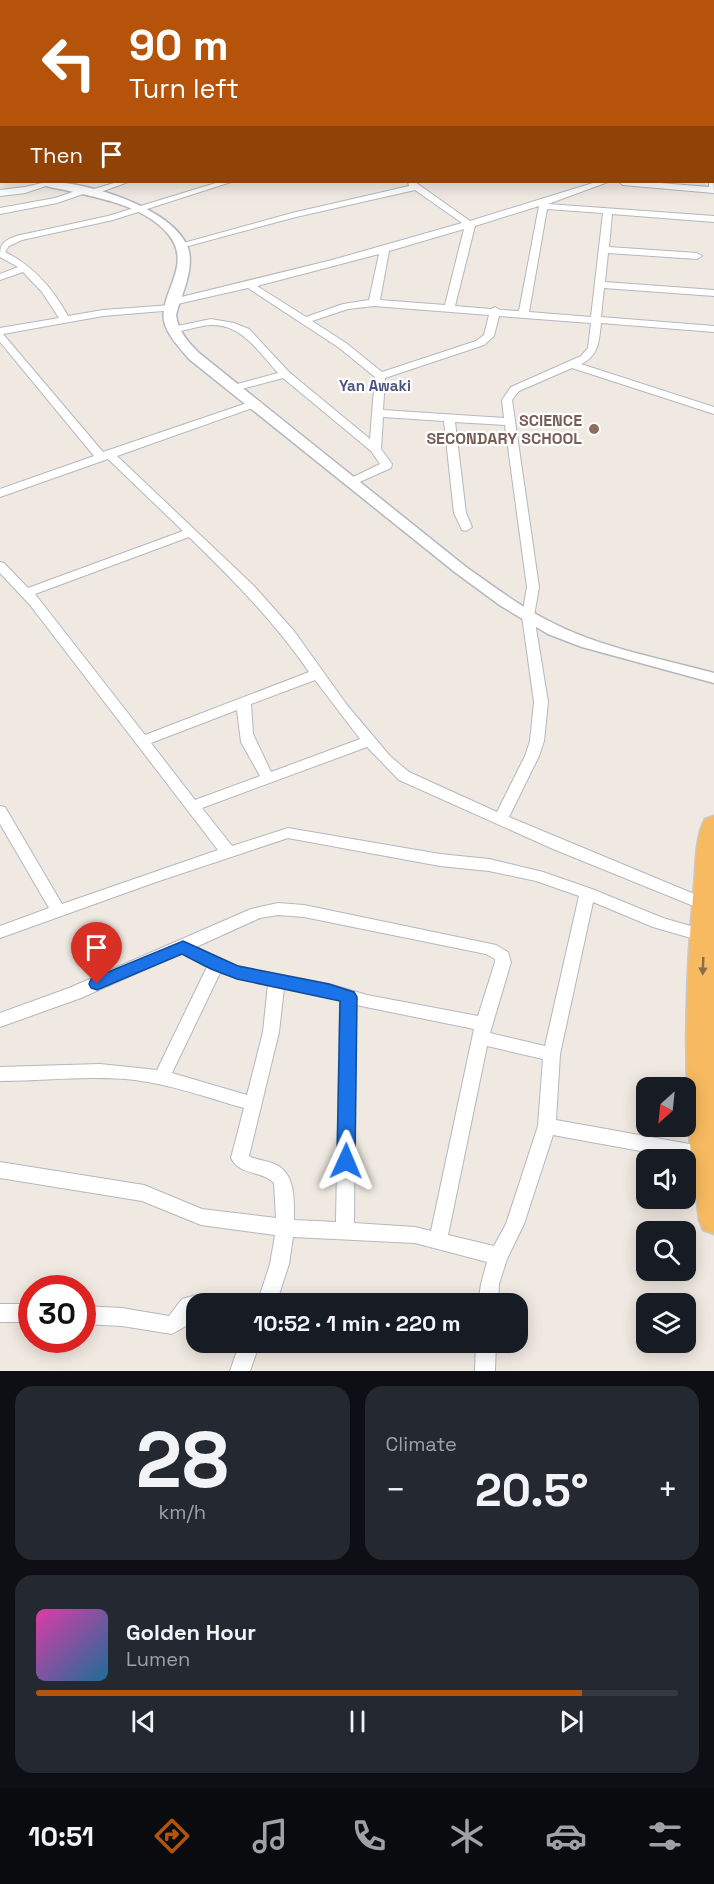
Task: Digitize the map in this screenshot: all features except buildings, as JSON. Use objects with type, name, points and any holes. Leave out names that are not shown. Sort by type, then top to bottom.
[{"type":"highway","points":[[714,825],[706,882],[700,1039],[706,1155],[714,1220]]},
{"type":"street","points":[[0,193],[25,190],[45,183]]},
{"type":"street","points":[[52,183],[140,208],[164,223],[181,245],[184,258],[183,270],[172,305],[170,325],[194,356],[485,588],[528,616],[588,644],[714,678]]},
{"type":"street","points":[[0,211],[57,200],[120,183]]},
{"type":"street","points":[[65,320],[53,296],[18,261],[0,253],[10,241],[110,218],[224,183]]},
{"type":"street","points":[[0,331],[172,305],[384,251],[544,203],[601,183]]},
{"type":"street","points":[[634,183],[714,190]]},
{"type":"street","points":[[181,245],[413,184],[470,225]]},
{"type":"street","points":[[544,203],[608,211],[714,219]]},
{"type":"street","points":[[524,313],[544,203]]},
{"type":"street","points":[[500,820],[537,741],[541,702],[528,616],[533,587],[507,400],[515,389],[585,358],[593,348],[608,211]]},
{"type":"street","points":[[450,307],[470,225]]},
{"type":"street","points":[[604,250],[697,256]]},
{"type":"street","points":[[374,303],[384,251]]},
{"type":"street","points":[[0,277],[25,268]]},
{"type":"street","points":[[250,285],[306,320],[350,351],[380,376]]},
{"type":"street","points":[[600,285],[714,293]]},
{"type":"street","points":[[306,320],[346,306],[374,303],[495,310],[714,328]]},
{"type":"street","points":[[380,376],[480,343],[489,336],[495,310]]},
{"type":"street","points":[[172,330],[211,322],[245,331],[285,375],[375,449],[386,467],[351,482]]},
{"type":"street","points":[[0,336],[104,455],[192,532],[250,589],[289,634],[342,708],[369,741],[386,759],[414,782],[706,906]]},
{"type":"street","points":[[572,364],[714,411]]},
{"type":"street","points":[[234,388],[285,375]]},
{"type":"street","points":[[375,449],[380,376]]},
{"type":"street","points":[[0,493],[254,404]]},
{"type":"street","points":[[378,413],[510,422]]},
{"type":"street","points":[[449,418],[460,513],[466,527]]},
{"type":"street","points":[[26,593],[192,532]]},
{"type":"street","points":[[0,566],[26,593],[228,852]]},
{"type":"street","points":[[143,741],[319,673]]},
{"type":"street","points":[[244,702],[243,726],[247,743],[268,778]]},
{"type":"street","points":[[193,806],[369,741]]},
{"type":"street","points":[[0,812],[58,911]]},
{"type":"street","points":[[0,932],[288,833],[506,868],[587,893],[659,923],[705,936]]},
{"type":"street","points":[[489,1293],[498,1256],[515,1224],[547,1125],[552,1054],[587,893]]},
{"type":"street","points":[[0,1020],[75,993],[257,913],[278,909],[304,911],[490,949],[502,956],[503,962],[482,1031],[438,1239]]},
{"type":"street","points":[[183,947],[216,965],[237,972],[277,979],[482,1031],[552,1054]]},
{"type":"street","points":[[162,1077],[216,965]]},
{"type":"street","points":[[270,1293],[287,1228],[284,1186],[278,1175],[270,1170],[247,1165],[240,1158],[271,1032],[277,979]]},
{"type":"street","points":[[345,1232],[348,997]]},
{"type":"street","points":[[0,1074],[77,1070],[133,1073],[162,1077],[253,1104]]},
{"type":"street","points":[[547,1125],[706,1155]]},
{"type":"street","points":[[0,1170],[144,1193],[201,1217],[287,1228],[415,1235],[498,1256]]},
{"type":"street","points":[[96,1316],[122,1317],[172,1325],[179,1320],[186,1310]]},
{"type":"street","points":[[0,1312],[18,1313]]},
{"type":"street","points":[[240,1371],[246,1353]]},
{"type":"street","points":[[485,1371],[486,1353]]},
{"type":"place","name":"SCIENCE SECONDARY SCHOOL","points":[[594,429]]},
{"type":"district","name":"Yan Awaki","points":[[375,385]]},
{"type":"route","points":[[97,984],[183,947],[216,965],[237,972],[329,990],[348,997],[346,1161]]}]
